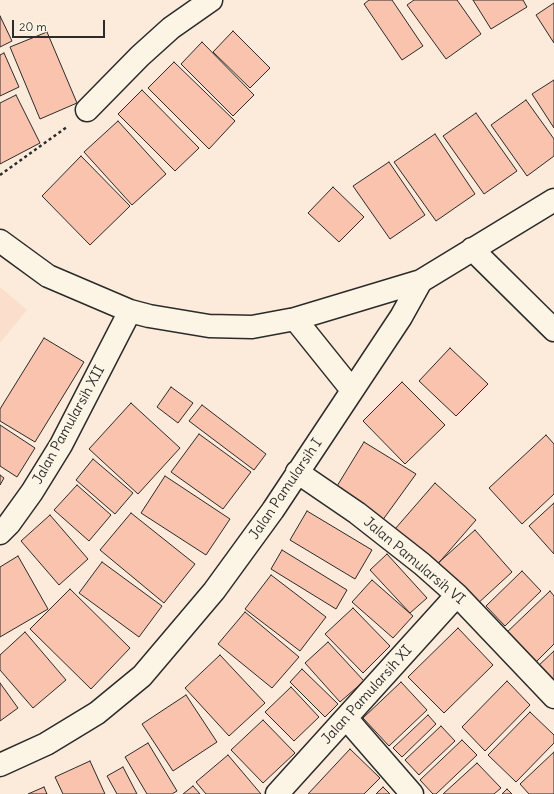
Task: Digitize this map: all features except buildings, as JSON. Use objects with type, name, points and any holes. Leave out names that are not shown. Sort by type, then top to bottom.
[{"type":"street","points":[[87,110],[140,56],[171,28],[211,0]]},
{"type":"street","name":"Jalan Pamularsih I","points":[[0,765],[46,744],[97,713],[142,676],[214,591],[273,510],[401,317],[422,281],[554,200]]},
{"type":"street","points":[[0,241],[48,276],[130,311],[169,320],[209,326],[252,328],[295,319],[422,281]]},
{"type":"street","points":[[472,249],[554,330]]},
{"type":"street","name":"Jalan Pamularsih XII","points":[[0,533],[9,524],[32,492],[61,445],[130,311]]},
{"type":"street","points":[[295,319],[352,390]]},
{"type":"street","name":"Jalan Pamularsih VI","points":[[297,472],[357,513],[422,564],[457,595],[554,697]]},
{"type":"street","name":"Jalan Pamularsih XI","points":[[277,794],[457,595]]},
{"type":"street","points":[[346,718],[412,794]]},
{"type":"path","points":[[0,175],[59,134]]},
{"type":"shaded area","points":[[0,287],[27,310],[0,343]]}]
